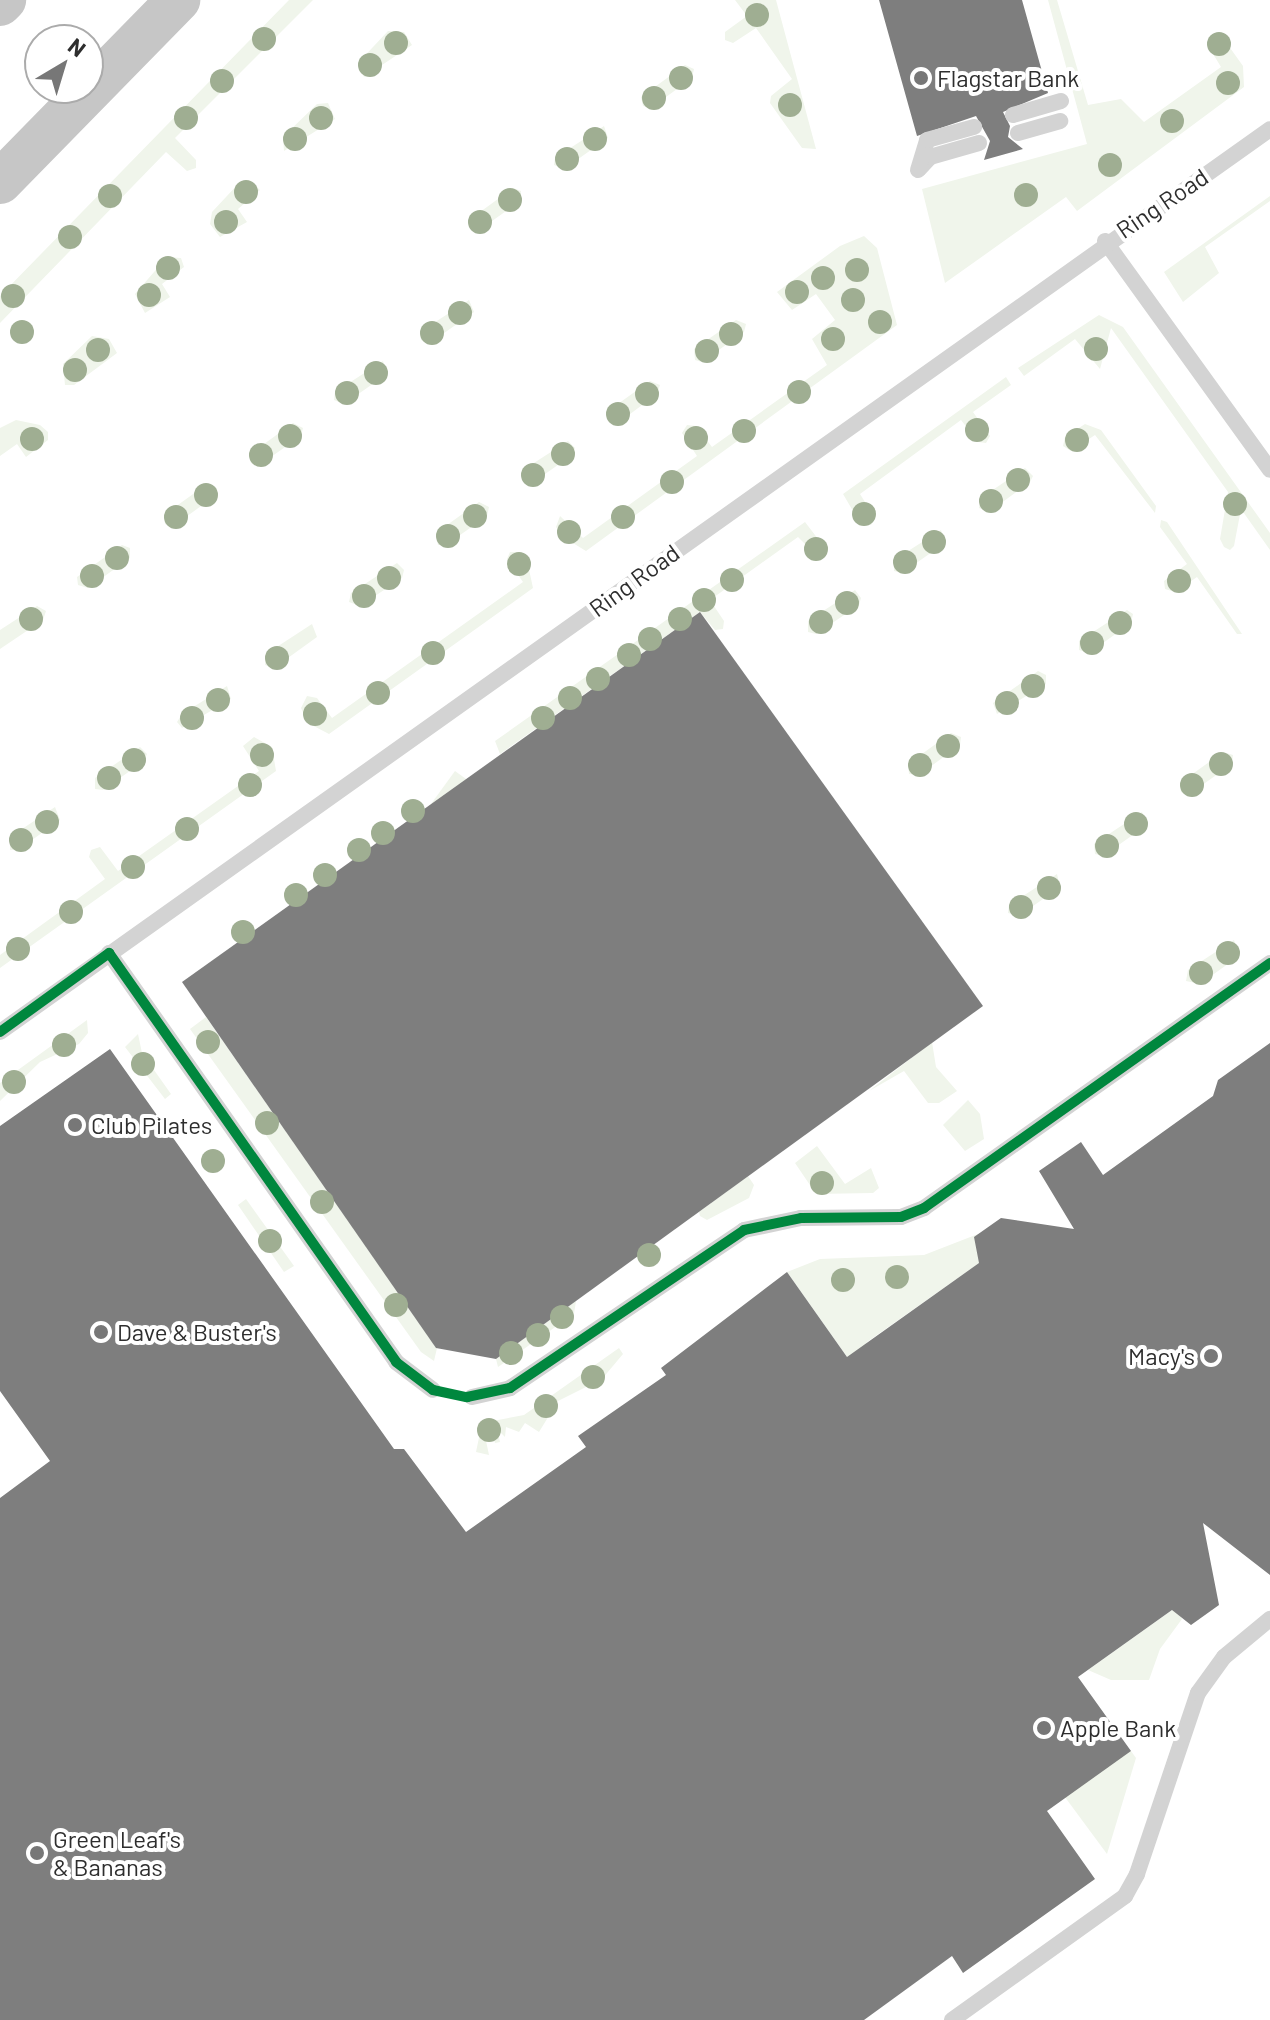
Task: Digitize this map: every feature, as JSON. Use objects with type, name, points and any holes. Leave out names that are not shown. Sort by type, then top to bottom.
[{"type":"main road","points":[[0,182],[178,0]]},
{"type":"lane","points":[[1013,115],[1061,101]]},
{"type":"lane","points":[[1018,133],[1060,121]]},
{"type":"lane","name":"Ring Road","points":[[0,1032],[1105,241],[1270,129]]},
{"type":"lane","points":[[918,170],[930,157],[977,135]]},
{"type":"lane","points":[[1105,241],[1270,470]]},
{"type":"lane","points":[[109,953],[396,1362],[433,1390]]},
{"type":"lane","points":[[472,1397],[510,1388],[744,1230],[801,1218],[901,1217],[924,1208],[1270,963]]},
{"type":"lane","points":[[952,2020],[1125,1896],[1147,1846],[1198,1693],[1224,1657],[1270,1619]]},
{"type":"shaded area","points":[[289,0],[313,0],[175,138],[196,160],[196,168],[187,171],[166,152],[0,323],[0,296]]},
{"type":"shaded area","points":[[735,0],[776,0],[816,149],[802,148],[770,103],[771,96],[792,79],[756,28],[733,43],[725,40],[725,32],[747,16]]},
{"type":"shaded area","points":[[1048,0],[1057,0],[1088,105],[1121,99],[1144,122],[1221,67],[1207,44],[1213,34],[1223,38],[1243,66],[1244,87],[1077,211],[1066,197],[945,283],[922,189],[1087,144]]},
{"type":"shaded area","points":[[388,31],[404,32],[412,45],[364,77],[358,63]]},
{"type":"shaded area","points":[[685,65],[694,69],[692,78],[651,108],[643,106],[641,97]]},
{"type":"shaded area","points":[[328,103],[335,119],[284,151],[283,137],[317,104]]},
{"type":"shaded area","points":[[604,126],[608,138],[564,169],[554,165],[555,158]]},
{"type":"shaded area","points":[[249,180],[260,190],[238,209],[247,222],[220,237],[210,224],[212,212],[240,182]]},
{"type":"shaded area","points":[[513,188],[521,191],[520,201],[478,231],[470,228],[469,220]]},
{"type":"shaded area","points":[[1270,196],[1270,201],[1205,247],[1219,273],[1183,302],[1164,272]]},
{"type":"shaded area","points":[[864,236],[877,248],[897,325],[586,551],[563,537],[556,527],[560,516],[583,538],[697,456],[682,433],[687,425],[696,426],[712,447],[827,365],[812,339],[835,320],[816,294],[792,310],[777,292],[840,246]]},
{"type":"shaded area","points":[[167,257],[181,258],[184,267],[162,284],[170,297],[145,313],[135,294]]},
{"type":"shaded area","points":[[469,300],[474,312],[430,343],[421,340],[420,332]]},
{"type":"shaded area","points":[[1099,315],[1123,327],[1270,533],[1270,550],[1241,509],[1234,546],[1230,550],[1224,547],[1220,539],[1228,492],[1111,328],[1100,369],[1075,339],[1024,376],[1018,368]]},
{"type":"shaded area","points":[[736,320],[746,324],[744,332],[702,362],[695,360],[694,349]]},
{"type":"shaded area","points":[[92,336],[109,339],[117,353],[74,385],[65,385],[63,364]]},
{"type":"shaded area","points":[[383,361],[387,374],[344,404],[334,400],[335,392]]},
{"type":"shaded area","points":[[1006,377],[1011,385],[973,412],[990,436],[986,443],[978,442],[961,420],[860,494],[875,518],[871,525],[860,523],[843,494]]},
{"type":"shaded area","points":[[650,381],[660,385],[657,394],[618,423],[609,422],[608,411]]},
{"type":"shaded area","points":[[16,420],[40,425],[48,432],[48,440],[26,457],[17,444],[0,456],[0,428]]},
{"type":"shaded area","points":[[293,423],[303,428],[301,436],[258,466],[251,463],[249,455]]},
{"type":"shaded area","points":[[1085,424],[1101,430],[1156,506],[1155,513],[1095,435],[1071,451],[1063,446],[1065,437]]},
{"type":"shaded area","points":[[568,441],[575,448],[572,455],[531,484],[524,483],[523,470]]},
{"type":"shaded area","points":[[1025,468],[1033,476],[1030,482],[989,512],[979,508],[981,498]]},
{"type":"shaded area","points":[[207,484],[216,487],[215,496],[172,527],[165,524],[164,515]]},
{"type":"shaded area","points":[[479,502],[489,507],[487,516],[446,545],[438,545],[436,533]]},
{"type":"shaded area","points":[[1161,520],[1167,522],[1242,634],[1237,634],[1197,577],[1175,592],[1165,589],[1164,581],[1187,564],[1160,527]]},
{"type":"shaded area","points":[[805,522],[825,548],[821,560],[798,537],[710,600],[724,621],[723,629],[715,630],[700,612],[500,754],[495,741]]},
{"type":"shaded area","points":[[941,530],[945,543],[902,573],[894,571],[894,560]]},
{"type":"shaded area","points":[[122,545],[130,548],[130,558],[88,588],[78,585],[77,577]]},
{"type":"shaded area","points":[[510,552],[521,552],[527,560],[533,588],[329,734],[308,723],[301,708],[307,696],[317,698],[332,718],[523,582],[507,559]]},
{"type":"shaded area","points":[[397,563],[404,570],[402,578],[360,606],[349,602],[351,593]]},
{"type":"shaded area","points":[[855,590],[861,598],[859,605],[816,634],[808,632],[808,621]]},
{"type":"shaded area","points":[[37,606],[46,611],[43,620],[0,649],[0,630]]},
{"type":"shaded area","points":[[1127,610],[1133,614],[1131,623],[1089,653],[1079,650],[1079,641]]},
{"type":"shaded area","points":[[312,624],[317,637],[274,668],[265,665],[266,654]]},
{"type":"shaded area","points":[[1038,671],[1046,675],[1046,684],[997,714],[993,703]]},
{"type":"shaded area","points":[[227,686],[231,699],[182,728],[177,722],[182,714]]},
{"type":"shaded area","points":[[951,733],[961,737],[960,745],[919,775],[909,774],[908,764]]},
{"type":"shaded area","points":[[254,737],[272,747],[276,771],[0,968],[0,955],[105,879],[89,857],[91,850],[100,847],[118,871],[259,771],[243,746]]},
{"type":"shaded area","points":[[140,747],[147,754],[144,761],[103,790],[95,789],[95,778]]},
{"type":"shaded area","points":[[1223,752],[1233,755],[1232,764],[1188,795],[1181,792],[1180,783]]},
{"type":"shaded area","points":[[455,771],[466,779],[289,1024],[277,1015]]},
{"type":"shaded area","points":[[55,807],[60,820],[18,850],[10,850],[10,837]]},
{"type":"shaded area","points":[[1142,812],[1147,825],[1103,856],[1095,854],[1094,844]]},
{"type":"shaded area","points":[[1057,874],[1060,887],[1019,916],[1008,913],[1009,905]]},
{"type":"shaded area","points":[[1234,940],[1239,956],[1200,984],[1186,981],[1188,970]]},
{"type":"shaded area","points":[[206,1017],[437,1348],[434,1361],[421,1352],[190,1029]]},
{"type":"shaded area","points":[[87,1020],[88,1033],[79,1044],[40,1062],[0,1101],[0,1083]]},
{"type":"shaded area","points":[[138,1034],[142,1053],[171,1094],[165,1099],[125,1047]]},
{"type":"shaded area","points":[[932,1042],[936,1067],[957,1091],[939,1103],[928,1103],[904,1071],[869,1091]]},
{"type":"shaded area","points":[[968,1100],[980,1114],[984,1139],[965,1151],[943,1125]]},
{"type":"shaded area","points":[[817,1146],[845,1184],[871,1168],[879,1188],[873,1193],[816,1194],[795,1163]]},
{"type":"shaded area","points":[[748,1176],[754,1185],[749,1198],[707,1220],[700,1216],[699,1212]]},
{"type":"shaded area","points":[[246,1199],[294,1266],[284,1272],[238,1205]]},
{"type":"shaded area","points":[[978,1234],[985,1259],[867,1342],[857,1371],[787,1272],[820,1259],[924,1255]]},
{"type":"shaded area","points":[[576,1301],[574,1314],[498,1367],[496,1359]]},
{"type":"shaded area","points":[[619,1348],[623,1354],[602,1379],[558,1401],[539,1432],[525,1423],[519,1432],[506,1427],[505,1437],[497,1429],[500,1442],[495,1443],[492,1434],[485,1436],[489,1455],[476,1452],[482,1423],[524,1415]]},
{"type":"shaded area","points":[[1175,1608],[1182,1619],[1160,1649],[1149,1680],[1111,1680],[1088,1670]]},
{"type":"shaded area","points":[[1131,1751],[1136,1758],[1107,1854],[1059,1789]]},
{"type":"building","points":[[879,0],[1022,0],[1048,93],[1003,112],[1010,126],[1008,137],[1023,149],[984,160],[990,141],[976,116],[917,136]]},
{"type":"building","points":[[700,612],[983,1006],[496,1359],[436,1348],[182,982]]},
{"type":"building","points":[[1270,1043],[1270,1575],[1203,1523],[1219,1605],[1191,1625],[1172,1610],[1078,1677],[1131,1751],[1047,1811],[1095,1879],[963,1973],[952,1956],[864,2020],[0,2020],[0,1498],[50,1461],[0,1391],[0,1126],[110,1049],[394,1449],[404,1449],[466,1532],[586,1447],[578,1436],[666,1375],[661,1368],[787,1272],[847,1357],[979,1263],[974,1237],[1001,1218],[1074,1229],[1039,1171],[1081,1142],[1103,1175],[1213,1096],[1218,1080]]},
{"type":"cycle path","points":[[0,1032],[109,953],[396,1362],[433,1390],[467,1397],[510,1388],[744,1230],[801,1218],[901,1217],[924,1208],[1270,963]]},
{"type":"place","name":"Flagstar Bank","points":[[921,78]]},
{"type":"place","name":"Club Pilates","points":[[75,1125]]},
{"type":"place","name":"Dave & Buster's","points":[[101,1332]]},
{"type":"place","name":"Macy's","points":[[1211,1356]]},
{"type":"place","name":"Apple Bank","points":[[1044,1728]]},
{"type":"place","name":"Green Leaf's & Bananas","points":[[37,1853]]}]
